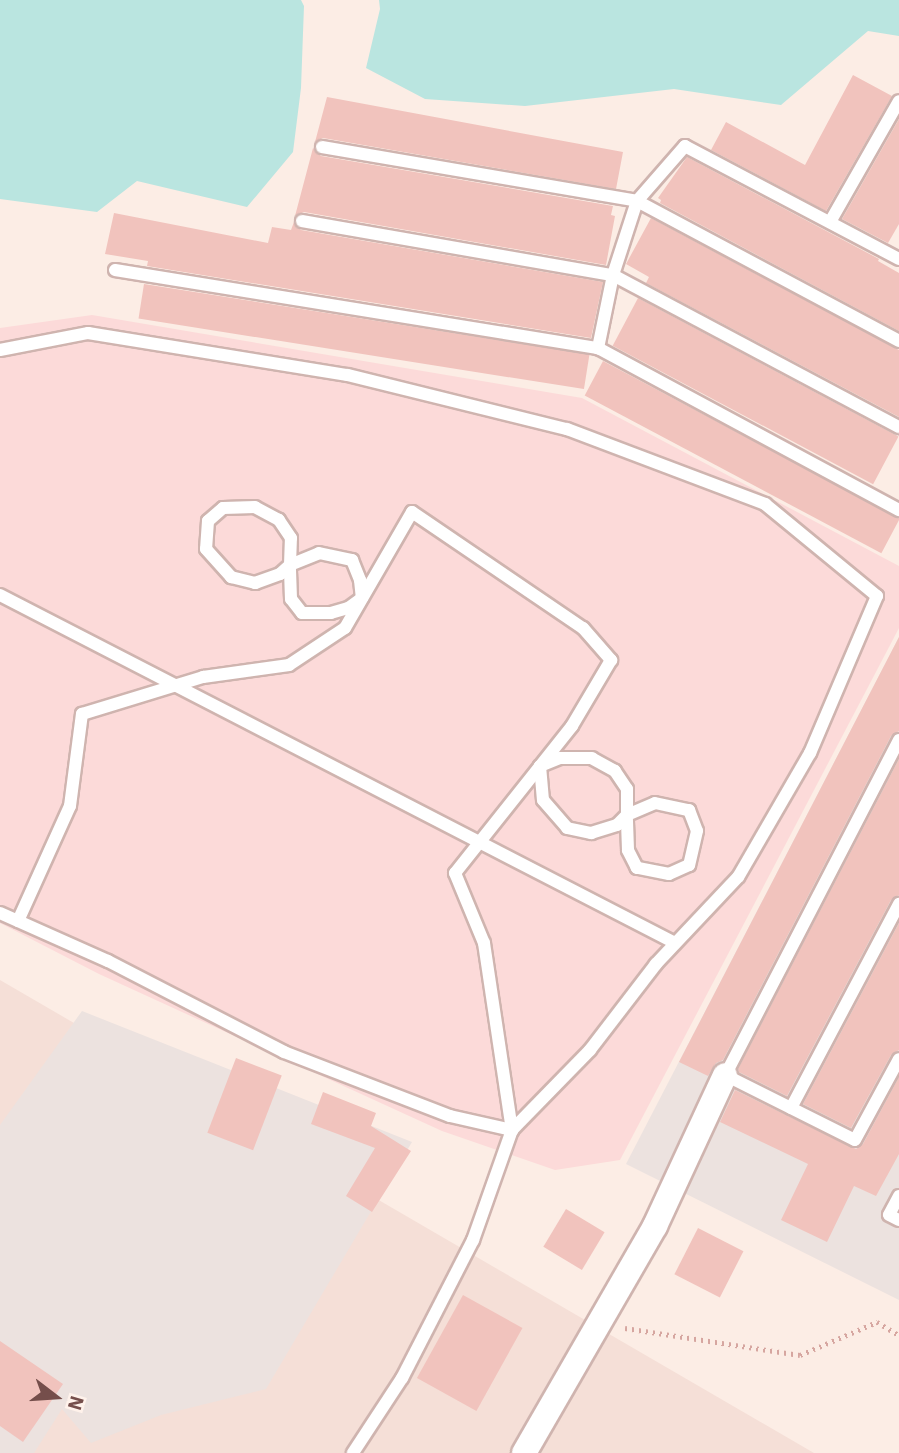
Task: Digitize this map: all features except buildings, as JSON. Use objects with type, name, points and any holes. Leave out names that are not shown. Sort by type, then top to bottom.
[{"type":"street","points":[[524,1453],[654,1226],[725,1075]]},
{"type":"lane","points":[[830,222],[899,101]]},
{"type":"lane","points":[[598,348],[613,275],[637,201],[685,146],[897,254]]},
{"type":"lane","points":[[322,147],[637,201],[899,341]]},
{"type":"lane","points":[[302,221],[613,275],[899,427]]},
{"type":"lane","points":[[115,270],[598,348],[899,510]]},
{"type":"lane","points":[[0,350],[88,333],[348,375],[567,429],[765,504],[877,596],[804,765],[738,877],[675,943],[590,1050],[512,1130],[473,1240],[402,1378],[354,1453]]},
{"type":"lane","points":[[362,598],[348,608],[331,613],[303,613],[291,599],[290,565],[291,538],[279,520],[255,507],[223,508],[208,520],[206,549],[231,577],[255,583],[280,574],[290,565],[319,553],[352,560],[360,580],[362,598]]},
{"type":"lane","points":[[18,921],[70,806],[82,714],[203,677],[289,665],[345,628],[412,512],[583,628],[611,660],[572,726],[455,873],[484,943],[512,1130]]},
{"type":"lane","points":[[0,595],[675,943]]},
{"type":"lane","points":[[899,740],[725,1075],[855,1140],[899,1059]]},
{"type":"lane","points":[[540,766],[543,800],[567,828],[591,833],[617,825],[627,815],[655,803],[689,810],[697,831],[689,865],[669,874],[637,868],[628,850],[627,815],[627,789],[615,771],[592,758],[560,758],[540,766]]},
{"type":"lane","points":[[791,1108],[899,904]]},
{"type":"lane","points":[[0,913],[108,961],[284,1052],[450,1116],[512,1130]]},
{"type":"lane","points":[[899,1196],[889,1214],[899,1220]]},
{"type":"path","points":[[599,1324],[800,1354],[877,1322],[899,1335]]},
{"type":"shaded area","points":[[92,315],[582,398],[899,566],[899,628],[620,1160],[555,1170],[442,1131],[99,974],[0,923],[0,328]]},
{"type":"shaded area","points":[[899,637],[899,1300],[626,1164]]},
{"type":"shaded area","points":[[0,980],[814,1453],[0,1453]]},
{"type":"shaded area","points":[[82,1011],[412,1142],[266,1389],[161,1415],[91,1443],[62,1409],[34,1453],[0,1453],[0,1125]]},
{"type":"water","points":[[0,0],[301,0],[304,6],[301,88],[293,152],[247,207],[137,181],[97,212],[0,199]]},
{"type":"water","points":[[379,0],[899,0],[899,36],[868,31],[781,105],[674,89],[525,106],[425,99],[366,68],[380,9]]}]
